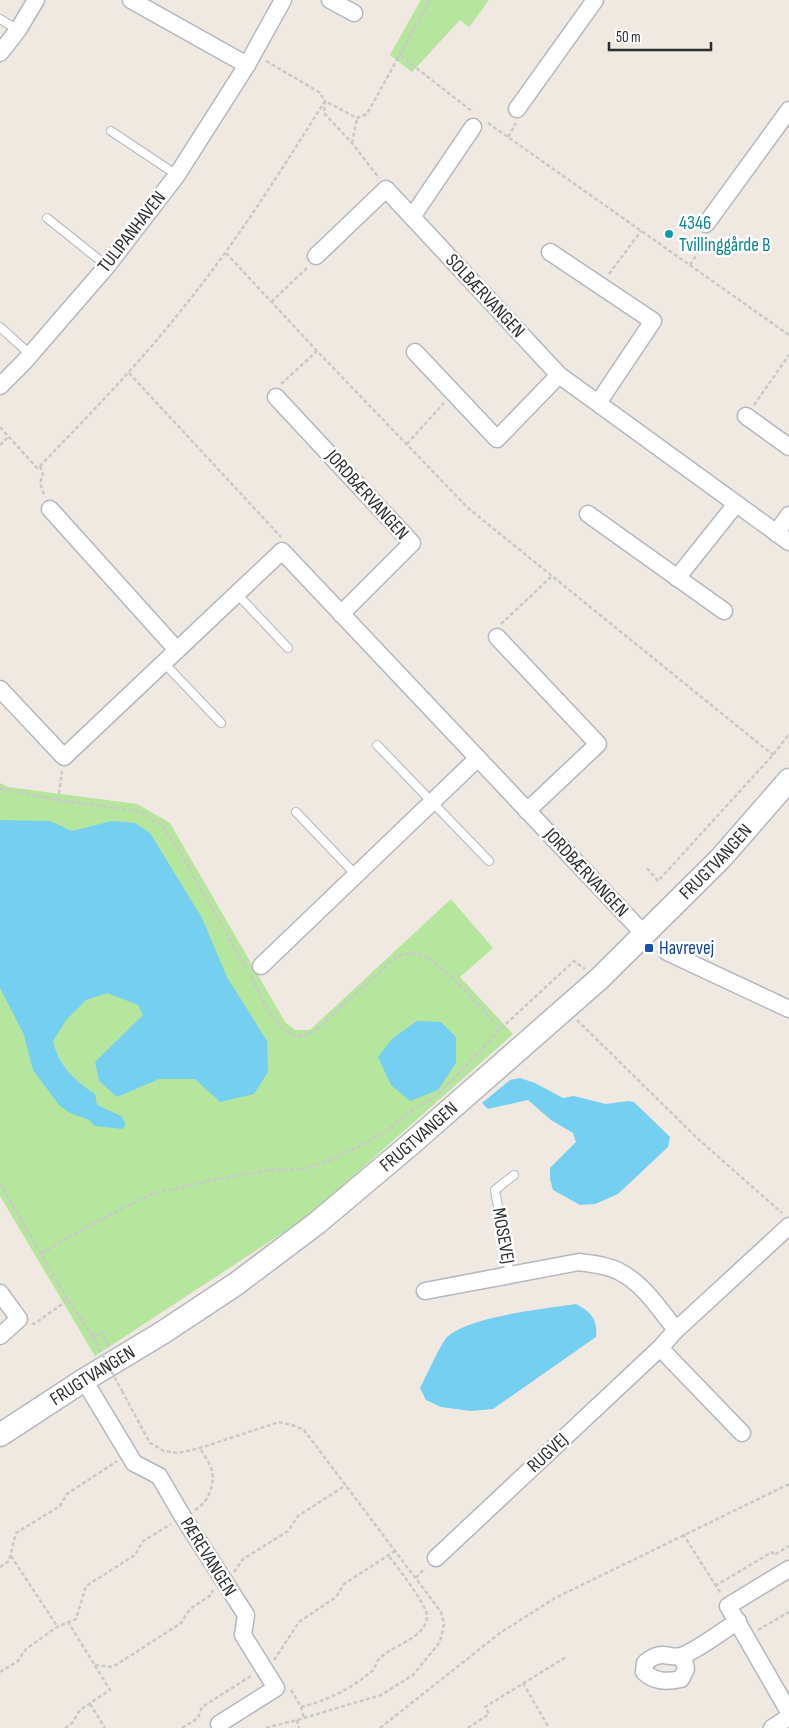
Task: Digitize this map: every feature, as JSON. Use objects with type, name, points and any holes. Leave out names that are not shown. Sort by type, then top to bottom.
[{"type":"street","points":[[0,53],[18,30],[36,0]]},
{"type":"street","points":[[131,0],[250,59]]},
{"type":"street","name":"TULIPANHAVEN","points":[[0,386],[31,355],[106,266],[177,175],[250,59],[283,0]]},
{"type":"street","points":[[330,0],[354,13]]},
{"type":"street","points":[[517,108],[595,0]]},
{"type":"street","points":[[706,224],[789,110]]},
{"type":"street","points":[[412,217],[477,119]]},
{"type":"street","points":[[316,256],[386,189]]},
{"type":"street","name":"SOLBÆRVANGEN","points":[[386,189],[559,375],[783,538],[789,515]]},
{"type":"street","points":[[550,252],[653,321],[598,403]]},
{"type":"street","points":[[415,352],[497,439],[559,375]]},
{"type":"street","name":"JORDBÆRVANGEN","points":[[276,397],[412,542],[341,614]]},
{"type":"street","points":[[746,416],[789,447]]},
{"type":"street","points":[[678,578],[736,504]]},
{"type":"street","points":[[50,509],[177,650]]},
{"type":"street","points":[[588,514],[724,611]]},
{"type":"street","points":[[0,689],[64,757],[282,551]]},
{"type":"street","name":"JORDBÆRVANGEN","points":[[282,551],[645,935]]},
{"type":"street","points":[[497,637],[598,744],[528,811]]},
{"type":"street","points":[[261,966],[478,758]]},
{"type":"street","name":"FRUGTVANGEN","points":[[0,1435],[228,1289],[317,1223],[566,1008],[645,935],[721,858],[789,780]]},
{"type":"street","points":[[667,952],[789,1009]]},
{"type":"street","name":"RUGVEJ","points":[[436,1558],[660,1348],[785,1220]]},
{"type":"street","name":"MOSEVEJ","points":[[425,1291],[579,1262],[620,1271],[640,1286],[676,1330]]},
{"type":"street","points":[[0,1293],[19,1319],[0,1336]]},
{"type":"street","points":[[660,1348],[742,1433]]},
{"type":"street","name":"PÆREVANGEN","points":[[84,1380],[134,1463],[159,1476],[246,1615],[243,1635],[276,1688]]},
{"type":"street","points":[[783,1721],[747,1637],[728,1606],[789,1569]]},
{"type":"street","points":[[682,1656],[738,1621]]},
{"type":"street","points":[[219,1724],[276,1688]]},
{"type":"lane","points":[[0,18],[18,30]]},
{"type":"lane","points":[[112,132],[177,175]]},
{"type":"lane","points":[[46,218],[106,266]]},
{"type":"lane","points":[[0,327],[31,355]]},
{"type":"lane","points":[[237,594],[288,648]]},
{"type":"lane","points":[[164,662],[220,723]]},
{"type":"lane","points":[[377,745],[489,861]]},
{"type":"lane","points":[[296,812],[356,875]]},
{"type":"lane","name":"MOSEVEJ","points":[[510,1276],[495,1190],[514,1175]]},
{"type":"path","points":[[250,59],[319,92],[325,101],[357,118],[367,114],[401,56],[430,0]]},
{"type":"path","points":[[401,56],[477,119],[641,230],[789,334]]},
{"type":"path","points":[[325,101],[324,113],[352,144],[385,185],[386,189]]},
{"type":"path","points":[[0,427],[37,468],[40,466],[129,373],[183,308],[226,252],[264,197],[325,101]]},
{"type":"path","points":[[352,144],[357,118]]},
{"type":"path","points":[[690,265],[715,229],[706,224]]},
{"type":"path","points":[[600,286],[641,230]]},
{"type":"path","points":[[226,252],[317,351],[468,508],[773,755]]},
{"type":"path","points":[[271,302],[316,256]]},
{"type":"path","points":[[276,397],[279,386],[317,351]]},
{"type":"path","points":[[746,416],[789,355]]},
{"type":"path","points":[[129,373],[281,536],[282,551]]},
{"type":"path","points":[[407,444],[453,392]]},
{"type":"path","points":[[0,445],[9,436]]},
{"type":"path","points":[[40,466],[43,474],[40,483],[50,509]]},
{"type":"path","points":[[497,637],[500,625],[551,576]]},
{"type":"path","points":[[646,868],[658,881],[773,755],[789,734]]},
{"type":"path","points":[[58,800],[64,757]]},
{"type":"path","points":[[0,789],[58,800],[130,810],[144,814],[162,825],[180,852],[276,1021],[286,1032],[296,1036],[309,1035],[395,958],[412,953],[422,955],[437,963],[500,1029]]},
{"type":"path","points":[[41,1254],[72,1235],[151,1194],[208,1180],[270,1170],[303,1169],[326,1162],[360,1146],[392,1127],[414,1109],[436,1096],[500,1029],[574,961],[598,979]]},
{"type":"path","points":[[566,1008],[696,1138],[785,1220]]},
{"type":"path","points":[[0,1183],[68,1300],[92,1337],[150,1443],[164,1451],[178,1453],[200,1448],[279,1422],[292,1424],[304,1430],[441,1612],[444,1624],[440,1642],[413,1675],[381,1695],[264,1728]]},
{"type":"path","points":[[19,1319],[34,1324],[68,1300]]},
{"type":"path","points":[[92,1337],[102,1332],[110,1349],[102,1354]]},
{"type":"path","points":[[0,1672],[17,1662],[26,1649],[57,1627],[76,1619],[86,1586],[135,1555],[143,1541],[202,1506],[210,1491],[212,1470],[200,1448]]},
{"type":"path","points":[[0,1567],[10,1561],[16,1533],[60,1506],[67,1494],[128,1454]]},
{"type":"path","points":[[380,1728],[387,1726],[500,1633],[555,1598],[789,1484]]},
{"type":"path","points":[[683,1534],[728,1606]]},
{"type":"path","points":[[715,1586],[772,1552],[774,1555],[789,1546]]},
{"type":"path","points":[[182,1728],[198,1718],[202,1707],[264,1668],[276,1658],[298,1622],[336,1597],[344,1584],[396,1551]]},
{"type":"path","points":[[11,1556],[57,1627]]},
{"type":"path","points":[[301,1707],[321,1702],[340,1692],[373,1670],[380,1658],[424,1629],[428,1618],[424,1606],[388,1556]]},
{"type":"path","points":[[747,1637],[789,1612]]},
{"type":"path","points":[[65,1728],[72,1723],[80,1710],[110,1690],[68,1622]]},
{"type":"path","points":[[468,1728],[489,1714],[485,1707],[566,1656]]},
{"type":"path","points":[[523,1684],[549,1728]]},
{"type":"path","points":[[276,1688],[290,1688],[301,1707],[304,1718]]},
{"type":"path","points":[[90,1704],[105,1728]]},
{"type":"path","points":[[296,1720],[299,1728]]},
{"type":"green space","points":[[421,0],[489,0],[469,27],[460,20],[412,72],[390,55]]},
{"type":"green space","points":[[0,783],[8,787],[137,804],[170,823],[285,1022],[295,1030],[310,1030],[451,899],[493,948],[460,977],[513,1034],[307,1217],[95,1356],[0,1196]]},
{"type":"water","points":[[0,820],[50,821],[72,831],[112,821],[135,823],[150,833],[202,918],[227,977],[267,1041],[268,1072],[254,1094],[220,1102],[195,1079],[159,1079],[117,1097],[99,1081],[95,1062],[143,1015],[138,1005],[107,993],[86,1000],[66,1020],[53,1041],[55,1050],[68,1072],[95,1094],[97,1105],[121,1116],[126,1125],[122,1129],[95,1126],[89,1120],[70,1113],[59,1105],[33,1070],[24,1035],[0,988]]},
{"type":"water","points":[[417,1021],[441,1022],[456,1037],[456,1063],[438,1090],[410,1101],[391,1085],[378,1057],[393,1038]]},
{"type":"water","points":[[520,1078],[535,1083],[563,1098],[574,1096],[606,1104],[634,1102],[670,1137],[668,1147],[618,1194],[595,1204],[580,1205],[553,1190],[550,1179],[550,1168],[576,1142],[573,1133],[551,1120],[528,1100],[488,1109],[482,1103],[510,1080]]},
{"type":"water","points":[[576,1304],[586,1310],[595,1321],[596,1337],[493,1409],[471,1411],[441,1407],[426,1400],[420,1388],[447,1337],[472,1324],[489,1319]]},
{"type":"place","name":"4346 Tvillinggårde B","points":[[669,234]]},
{"type":"place","name":"Havrevej","points":[[649,948]]}]
